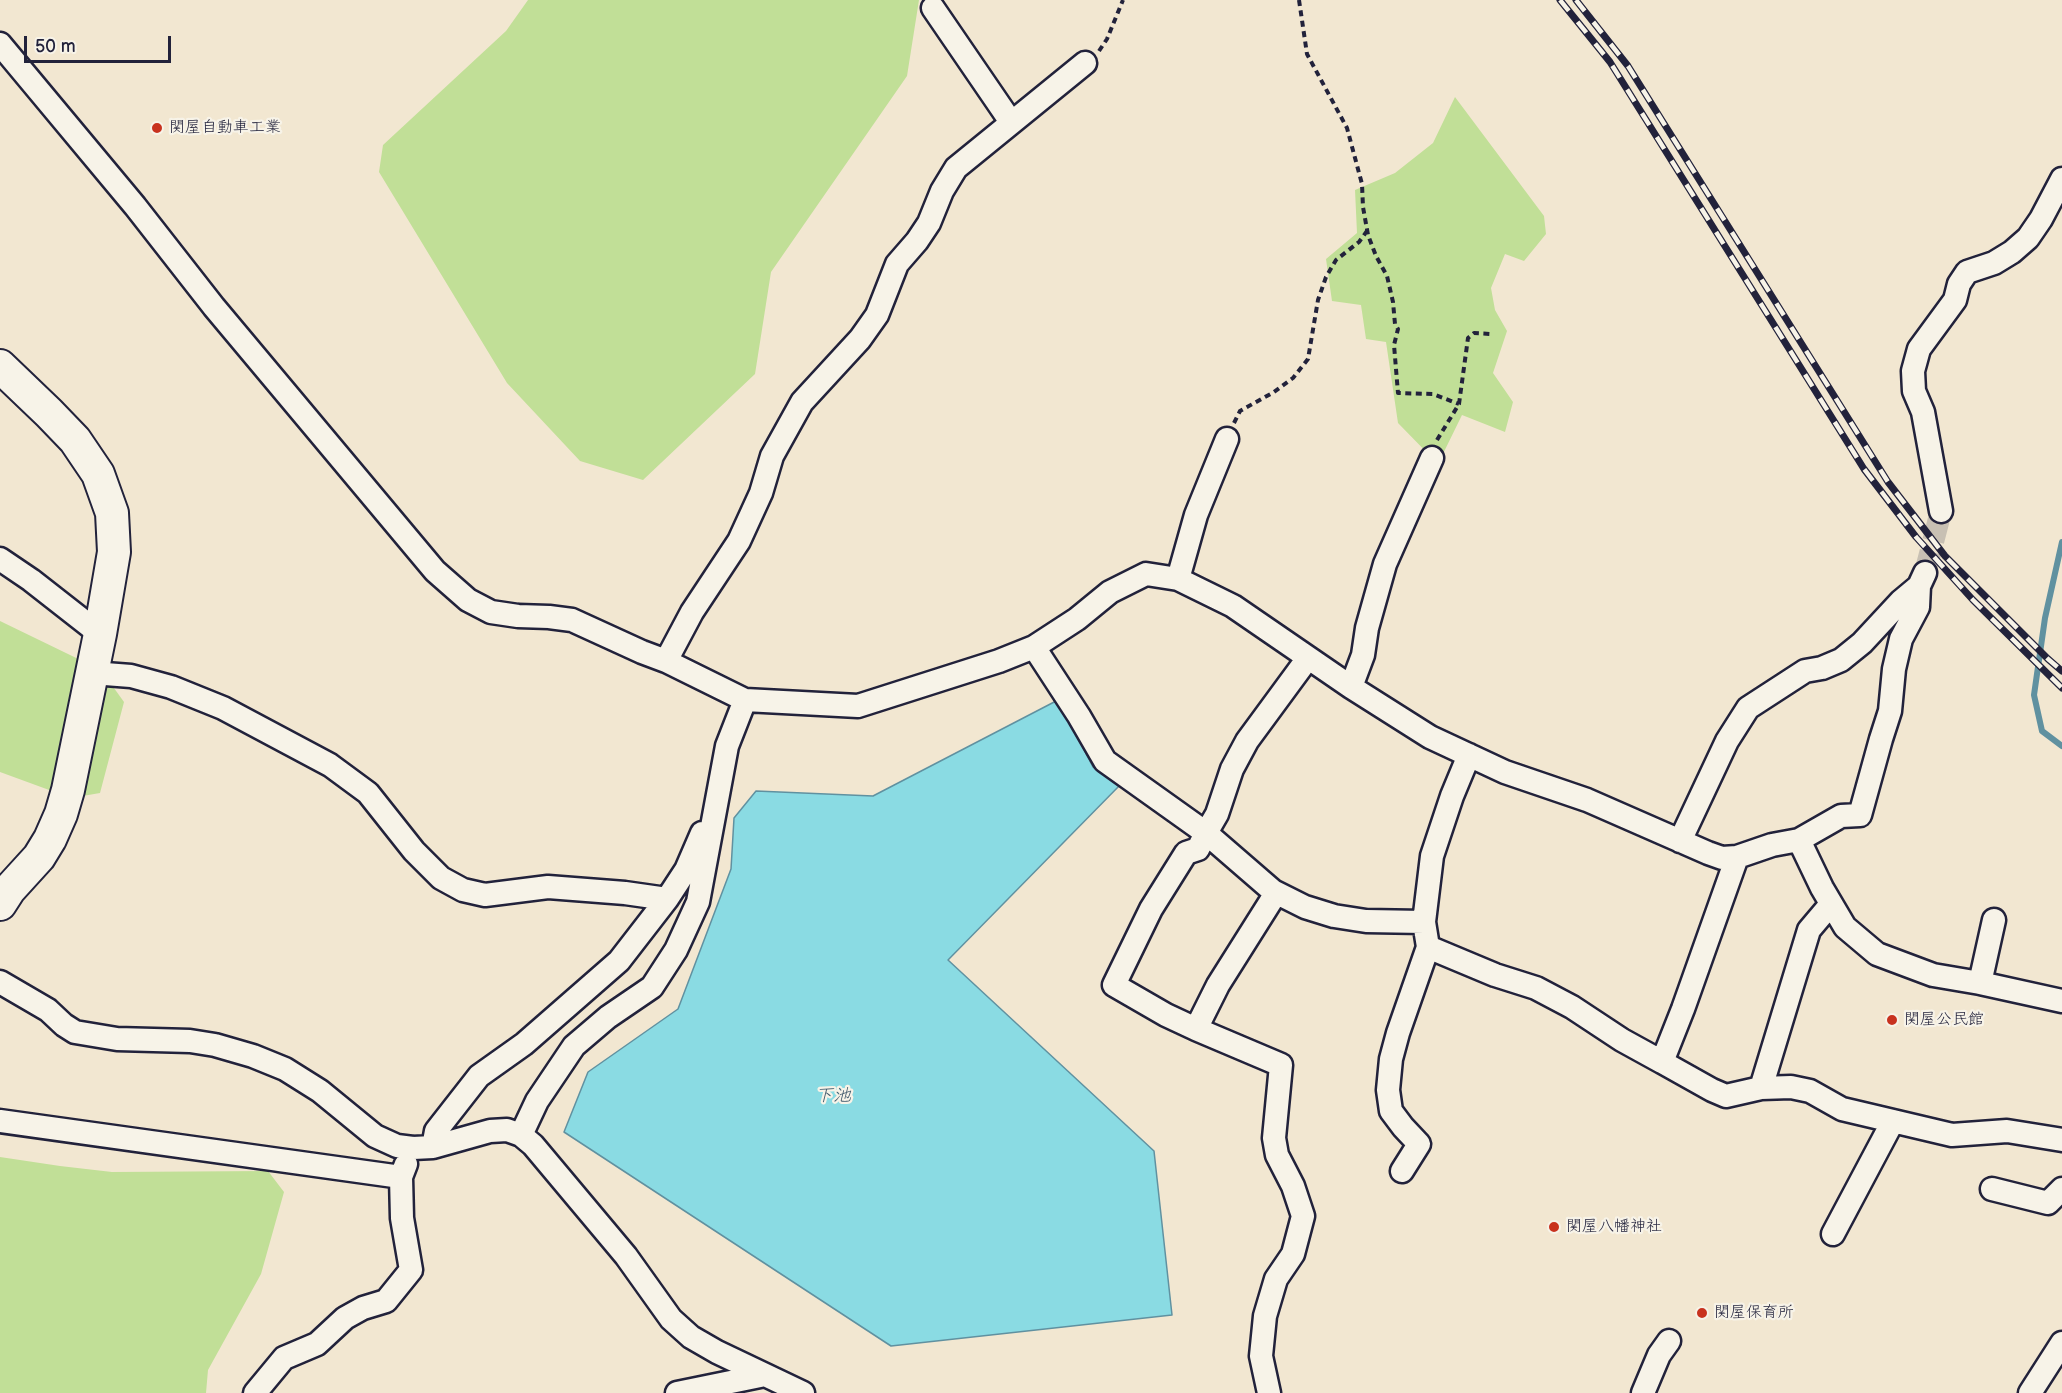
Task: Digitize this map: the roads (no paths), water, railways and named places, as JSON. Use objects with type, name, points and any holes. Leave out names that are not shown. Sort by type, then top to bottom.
[{"type":"street","points":[[933,8],[1011,122]]},
{"type":"street","points":[[0,44],[135,206],[214,307],[435,571],[468,600],[491,612],[572,620],[666,661],[745,700],[858,706],[1034,647],[1077,619],[1110,592],[1146,574],[1178,579],[1233,606],[1351,687],[1430,737],[1505,772],[1587,800],[1680,841],[1722,858],[1737,857],[1772,845],[1799,840],[1841,816],[1860,815],[1890,711],[1894,669],[1901,639],[1918,607],[1922,579],[1862,643],[1841,660],[1822,668],[1805,671],[1748,708],[1727,741],[1680,841]]},
{"type":"street","points":[[666,661],[692,612],[739,540],[761,493],[772,456],[802,402],[860,339],[877,315],[897,264],[923,232],[942,191],[956,168],[1085,63]]},
{"type":"street","points":[[1941,511],[1923,412],[1914,391],[1914,371],[1919,349],[1955,300],[1959,284],[1967,272],[1994,263],[2012,252],[2028,238],[2062,179]]},
{"type":"street","points":[[0,366],[75,440],[98,474],[112,513],[114,552],[100,634],[61,814],[39,857],[0,904]]},
{"type":"street","points":[[1178,579],[1196,515],[1227,439]]},
{"type":"street","points":[[1351,687],[1363,655],[1367,628],[1385,564],[1432,458]]},
{"type":"street","points":[[0,559],[31,580],[100,634]]},
{"type":"street","points":[[1034,647],[1105,761],[1206,833],[1276,893],[1305,908],[1334,916],[1366,921],[1424,922]]},
{"type":"street","points":[[1269,1393],[1261,1356],[1265,1316],[1276,1279],[1293,1254],[1303,1216],[1293,1186],[1277,1155],[1274,1138],[1281,1065],[1166,1015],[1114,985],[1151,909],[1186,853],[1198,849],[1217,814],[1232,770],[1246,741],[1308,657]]},
{"type":"street","points":[[92,673],[131,676],[171,687],[223,708],[330,765],[368,792],[414,850],[441,878],[462,890],[484,895],[548,887],[667,899]]},
{"type":"street","points":[[521,1135],[537,1101],[574,1046],[608,1017],[652,987],[676,950],[698,902],[727,746],[745,700]]},
{"type":"street","points":[[1402,1171],[1419,1144],[1391,1111],[1388,1090],[1391,1059],[1428,947],[1424,922],[1432,856],[1452,796],[1469,755]]},
{"type":"street","points":[[255,1393],[284,1358],[317,1344],[345,1318],[363,1308],[386,1301],[411,1270],[402,1218],[401,1177],[479,1076],[524,1044],[619,961],[667,899],[686,870],[716,808]]},
{"type":"street","points":[[1799,840],[1845,927],[1877,954],[1933,975],[1980,982],[2062,1001]]},
{"type":"street","points":[[1662,1062],[1737,857]]},
{"type":"street","points":[[1196,1029],[1218,985],[1276,893]]},
{"type":"street","points":[[1761,1088],[1809,930],[1831,904]]},
{"type":"street","points":[[1980,982],[1994,920]]},
{"type":"street","points":[[1428,947],[1495,975],[1536,988],[1572,1007],[1622,1040],[1726,1096],[1761,1088],[1791,1087],[1810,1091],[1842,1109],[1952,1135],[2007,1131],[2062,1140]]},
{"type":"street","points":[[0,982],[48,1010],[75,1032],[117,1039],[190,1041],[215,1045],[253,1056],[285,1069],[320,1091],[375,1136],[397,1146],[423,1148],[490,1131],[507,1130],[521,1135],[533,1145],[626,1256],[671,1319],[691,1337],[717,1352],[803,1393]]},
{"type":"street","points":[[0,1121],[401,1177]]},
{"type":"street","points":[[1833,1234],[1893,1121]]},
{"type":"street","points":[[1992,1189],[2048,1203],[2062,1189]]},
{"type":"street","points":[[1643,1393],[1659,1355],[1670,1341]]},
{"type":"street","points":[[2030,1393],[2055,1369],[2062,1343]]},
{"type":"street","points":[[677,1393],[765,1375]]},
{"type":"water","name":"下池","points":[[1058,700],[1093,767],[1121,784],[948,960],[1154,1151],[1172,1315],[891,1346],[564,1132],[588,1072],[678,1009],[731,869],[734,818],[756,791],[873,796]]},
{"type":"waterway","points":[[2062,542],[2045,618],[2034,695],[2042,731],[2062,746]]},
{"type":"tunnel","points":[[1925,573],[1941,511]]},
{"type":"railway","points":[[1560,0],[1610,62],[1864,469],[1916,537],[1973,600],[2062,688]]},
{"type":"railway","points":[[1576,0],[1628,66],[1888,482],[1945,556],[2062,671]]},
{"type":"place","name":"関屋自動車工業","points":[[157,128]]},
{"type":"place","name":"関屋公民館","points":[[1892,1020]]},
{"type":"place","name":"関屋八幡神社","points":[[1554,1227]]},
{"type":"place","name":"関屋保育所","points":[[1702,1313]]}]
